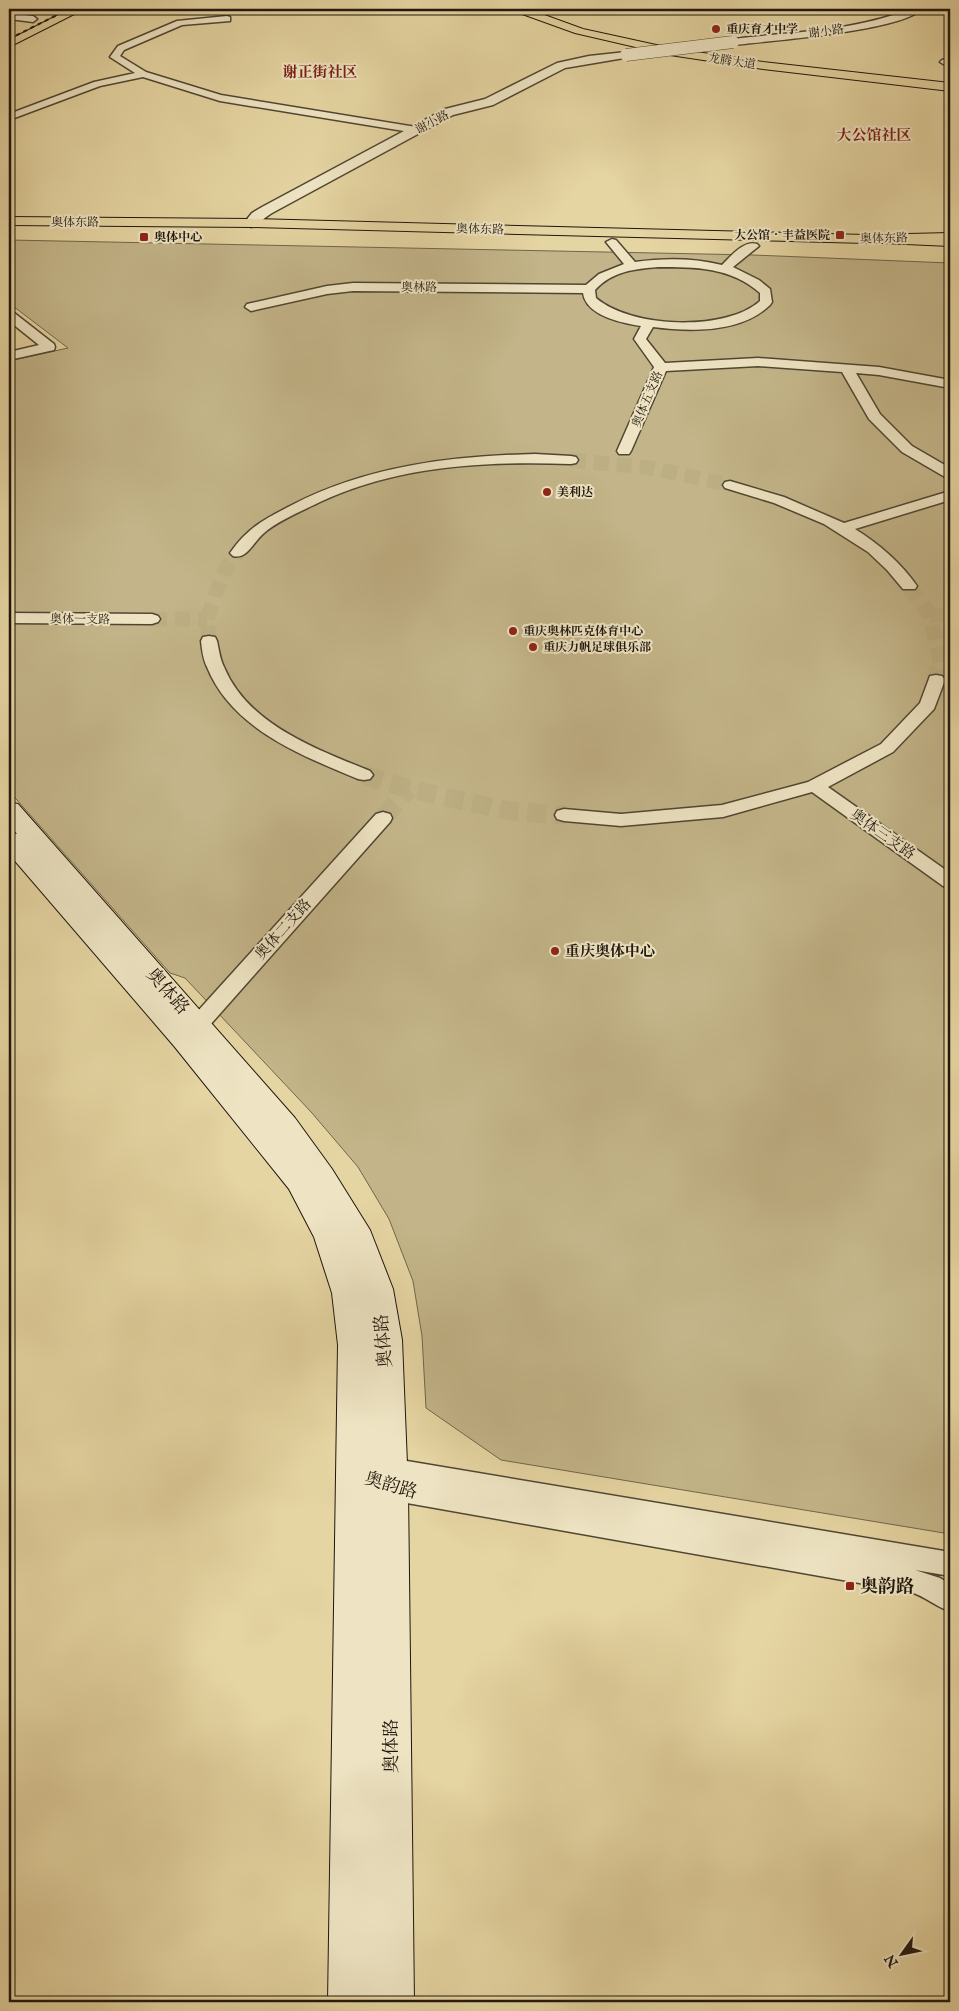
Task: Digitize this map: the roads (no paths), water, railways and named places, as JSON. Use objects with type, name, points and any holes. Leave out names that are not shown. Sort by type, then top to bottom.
[{"type":"main road","points":[[17,27],[53,9]]},
{"type":"main road","points":[[9,44],[78,9]]},
{"type":"main road","name":"龙腾大道","points":[[536,9],[553,16],[603,30],[668,44],[761,58],[950,81]]},
{"type":"main road","points":[[542,9],[553,16]]},
{"type":"main road","name":"龙腾大道","points":[[514,11],[578,31],[653,48],[713,58],[950,88]]},
{"type":"main road","name":"奥体东路","points":[[9,221],[251,223],[946,240]]},
{"type":"main road","name":"奥体东路","points":[[9,233],[612,242],[950,253]]},
{"type":"main road","name":"奥体路","points":[[9,810],[191,1032],[301,1184],[330,1237],[348,1293],[378,1477],[392,2002]]},
{"type":"main road","name":"奥体路","points":[[9,839],[191,1032]]},
{"type":"main road","name":"奥体路","points":[[350,2002],[378,1477]]},
{"type":"street","name":"谢小路","points":[[251,223],[257,216],[267,210],[449,112],[490,102],[561,65],[589,59],[858,26],[894,19],[917,9]]},
{"type":"street","points":[[941,9],[950,12]]},
{"type":"street","points":[[9,16],[33,19]]},
{"type":"street","points":[[226,20],[180,23],[121,48],[115,56],[142,74],[220,98],[416,130]]},
{"type":"street","points":[[950,61],[945,62],[950,65]]},
{"type":"street","points":[[9,117],[98,84],[142,74]]},
{"type":"street","points":[[612,242],[632,266]]},
{"type":"street","points":[[724,269],[741,253],[753,246]]},
{"type":"street","points":[[685,263],[724,269],[756,281],[766,292],[766,302],[756,312],[736,320],[710,325],[679,326],[622,318],[602,309],[591,299],[589,289],[596,279],[632,266],[685,263]]},
{"type":"street","name":"奥林路","points":[[251,307],[327,290],[353,287],[589,289]]},
{"type":"street","points":[[9,316],[50,347],[9,356]]},
{"type":"street","name":"奥体五支路","points":[[624,452],[662,366],[640,339],[649,323]]},
{"type":"street","points":[[662,366],[758,362],[846,368],[950,384]]},
{"type":"street","points":[[846,368],[874,416],[907,449],[950,474]]},
{"type":"street","points":[[238,553],[258,530],[305,502],[367,480],[441,464],[529,457],[570,460]]},
{"type":"street","points":[[730,485],[773,497],[844,528],[897,567],[909,586]]},
{"type":"street","points":[[844,528],[950,495]]},
{"type":"street","name":"奥体一支路","points":[[9,618],[152,619]]},
{"type":"street","points":[[209,641],[216,670],[234,698],[260,724],[293,744],[364,775]]},
{"type":"street","points":[[564,815],[621,820],[723,810],[815,786],[887,748],[928,705],[936,680]]},
{"type":"street","name":"奥体三支路","points":[[815,786],[950,882]]},
{"type":"street","name":"奥体二支路","points":[[191,1032],[383,818]]},
{"type":"street","name":"奥韵路","points":[[378,1477],[912,1556],[950,1564]]},
{"type":"street","name":"奥韵路","points":[[378,1477],[910,1580],[930,1586],[950,1599]]},
{"type":"street","name":"奥韵路","points":[[912,1556],[950,1576]]},
{"type":"tunnel","points":[[571,460],[651,468],[730,485]]},
{"type":"tunnel","points":[[207,619],[225,569],[238,553]]},
{"type":"tunnel","points":[[909,586],[930,615]]},
{"type":"tunnel","points":[[930,615],[950,615]]},
{"type":"tunnel","points":[[930,615],[941,665],[939,670]]},
{"type":"tunnel","points":[[152,619],[207,619]]},
{"type":"tunnel","points":[[207,619],[209,641]]},
{"type":"tunnel","points":[[936,680],[940,669]]},
{"type":"tunnel","points":[[364,775],[409,789]]},
{"type":"tunnel","points":[[383,818],[409,789]]},
{"type":"tunnel","points":[[409,789],[509,811],[564,815]]},
{"type":"railway","points":[[9,39],[69,9]]},
{"type":"place","name":"重庆育才中学","points":[[716,29]]},
{"type":"place","name":"大公馆‧丰益医院","points":[[840,235]]},
{"type":"place","name":"奥体中心","points":[[144,237]]},
{"type":"place","name":"美利达","points":[[547,492]]},
{"type":"place","name":"重庆奥林匹克体育中心","points":[[513,631]]},
{"type":"place","name":"重庆力帆足球俱乐部","points":[[533,647]]},
{"type":"place","name":"重庆奥体中心","points":[[555,951]]},
{"type":"place","name":"奥韵路","points":[[850,1586]]},
{"type":"district","name":"谢正街社区","points":[[320,72]]},
{"type":"district","name":"大公馆社区","points":[[874,135]]}]
